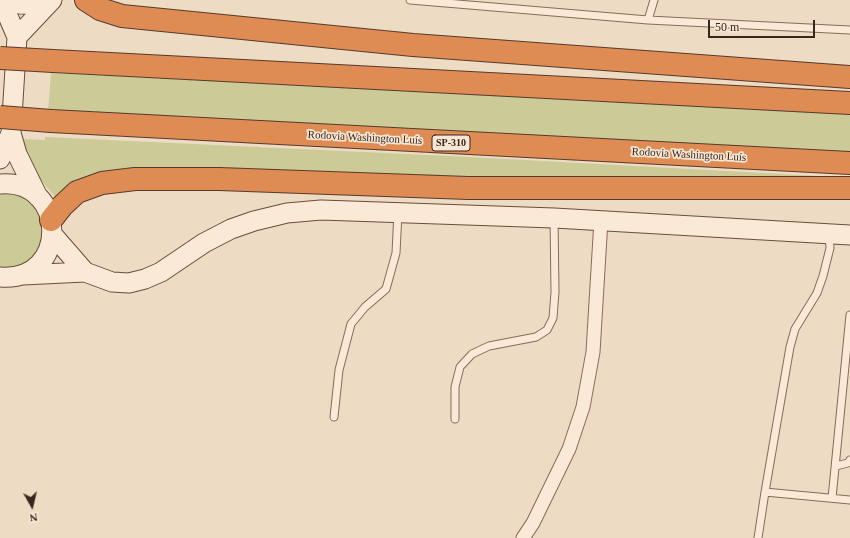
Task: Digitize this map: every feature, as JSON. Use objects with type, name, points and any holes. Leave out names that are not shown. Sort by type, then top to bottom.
[{"type":"highway","points":[[86,0],[100,8],[122,16],[137,18],[413,45],[850,77]]},
{"type":"highway","points":[[0,58],[850,103]]},
{"type":"highway","name":"Rodovia Washington Luís","points":[[6,125],[51,121],[850,163]]},
{"type":"highway","points":[[52,227],[62,206],[77,192],[102,184],[135,179],[219,179],[468,188],[850,188]]},
{"type":"main road","points":[[0,159],[6,125],[17,37],[1,0]]},
{"type":"main road","points":[[7,0],[22,4],[35,4],[48,0]]},
{"type":"main road","points":[[17,37],[52,0]]},
{"type":"main road","points":[[6,125],[17,154],[38,197]]},
{"type":"main road","points":[[0,184],[15,185],[28,189],[38,197],[47,208],[52,227],[50,247],[44,258],[34,268],[23,275]]},
{"type":"main road","points":[[0,277],[9,278],[23,275],[85,272],[112,282],[129,283],[145,279],[161,272],[204,243],[231,229],[254,221],[287,213],[321,210],[601,220],[850,235]]},
{"type":"main road","points":[[52,227],[85,272]]},
{"type":"street","points":[[523,538],[533,523],[569,449],[583,406],[593,352],[601,220]]},
{"type":"lane","points":[[410,0],[648,20],[850,30]]},
{"type":"lane","points":[[648,20],[654,0]]},
{"type":"lane","points":[[334,417],[339,370],[351,324],[365,307],[386,289],[396,253],[398,212]]},
{"type":"lane","points":[[455,419],[455,387],[460,366],[472,354],[489,346],[536,337],[547,330],[552,318],[555,292],[554,218]]},
{"type":"lane","points":[[758,538],[790,347],[795,329],[817,293],[823,276],[830,248],[829,234]]},
{"type":"lane","points":[[832,498],[850,315]]},
{"type":"lane","points":[[836,466],[850,460]]},
{"type":"lane","points":[[765,492],[850,500]]},
{"type":"shaded area","points":[[51,73],[850,112],[850,155],[48,112]]},
{"type":"shaded area","points":[[45,137],[470,157],[818,176],[821,180],[457,181],[144,171],[57,199],[33,171],[26,159],[22,139],[45,140]]},
{"type":"shaded area","points":[[0,193],[21,195],[31,202],[44,223],[42,247],[26,265],[0,270]]}]
